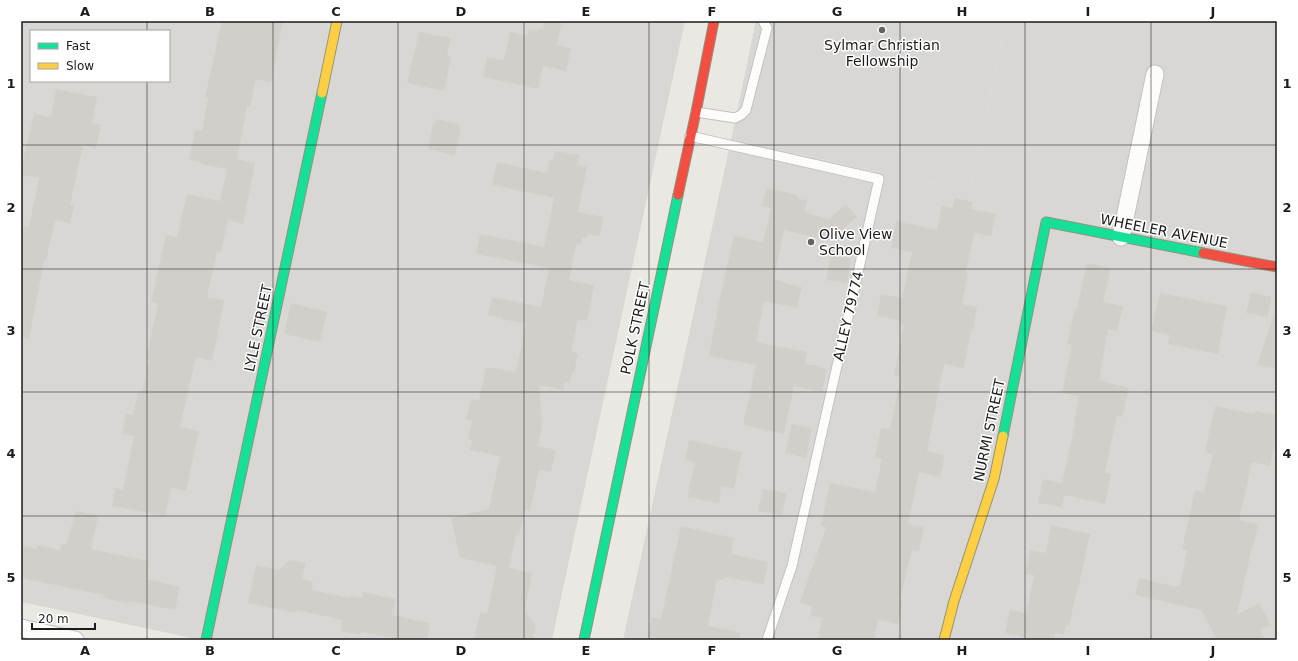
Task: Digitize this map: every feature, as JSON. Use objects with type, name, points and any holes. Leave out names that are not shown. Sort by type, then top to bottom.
[{"type":"street","name":"LYLE STREET","points":[[206,640],[337,21]]},
{"type":"street","name":"POLK STREET","points":[[584,640],[714,21]]},
{"type":"street","points":[[1120,236],[1155,74]]},
{"type":"street","name":"WHEELER AVENUE","points":[[1046,222],[1277,267]]},
{"type":"street","name":"NURMI STREET","points":[[944,640],[954,602],[994,479],[1046,222]]},
{"type":"street","points":[[21,628],[75,640]]},
{"type":"lane","points":[[696,112],[735,118],[746,110],[767,28],[762,21]]},
{"type":"lane","name":"ALLEY 79774","points":[[690,136],[879,179],[792,566],[767,640]]},
{"type":"shaded area","points":[[21,21],[685,21],[552,640],[202,640],[21,602]]},
{"type":"shaded area","points":[[756,21],[1006,21],[970,191],[731,140]]},
{"type":"shaded area","points":[[1006,21],[1277,21],[1277,640],[623,640],[731,140],[970,191]]},
{"type":"building","points":[[222,21],[283,21],[271,83],[256,79],[250,107],[247,106],[237,159],[255,163],[243,224],[228,220],[221,252],[217,251],[207,297],[224,300],[217,338],[212,361],[196,357],[180,427],[199,431],[186,491],[171,488],[165,516],[112,506],[115,488],[123,490],[134,436],[122,434],[126,414],[133,415],[138,392],[142,393],[149,360],[146,359],[158,304],[151,302],[166,235],[177,237],[187,194],[220,201],[227,169],[200,164],[200,162],[189,160],[195,130],[202,131],[208,98],[205,97]]},
{"type":"building","points":[[544,21],[562,21],[557,45],[571,48],[566,71],[543,66],[538,89],[483,77],[487,57],[504,60],[510,32],[527,36],[529,29],[538,31],[539,28],[543,29]]},
{"type":"building","points":[[419,32],[451,38],[447,56],[451,57],[444,91],[407,83]]},
{"type":"building","points":[[56,89],[97,97],[92,123],[101,125],[96,148],[83,145],[70,205],[74,206],[70,223],[55,220],[46,261],[44,261],[29,339],[21,338],[21,226],[29,227],[39,178],[21,175],[21,169],[34,114],[51,117]]},
{"type":"building","points":[[436,119],[460,124],[459,129],[461,129],[455,155],[428,149],[433,123],[435,123]]},
{"type":"building","points":[[555,151],[580,155],[577,165],[587,167],[578,212],[603,217],[600,236],[588,234],[587,238],[582,238],[581,245],[576,244],[569,280],[594,285],[587,321],[578,319],[571,351],[578,354],[570,383],[565,382],[563,390],[539,385],[542,424],[538,446],[556,450],[551,472],[539,470],[530,512],[525,510],[519,536],[516,535],[509,568],[532,573],[525,611],[536,626],[533,640],[474,640],[480,612],[487,614],[497,566],[460,558],[451,518],[489,509],[500,456],[470,450],[472,440],[468,439],[472,421],[466,420],[471,399],[479,400],[486,367],[516,372],[526,324],[502,319],[502,317],[488,315],[492,297],[541,307],[549,268],[476,254],[480,234],[544,247],[554,198],[492,185],[497,162],[547,173],[550,159],[553,160]]},
{"type":"building","points":[[767,188],[798,195],[798,199],[807,200],[804,212],[829,219],[846,204],[857,217],[829,241],[784,230],[774,279],[802,287],[797,308],[764,301],[756,342],[807,352],[805,364],[821,366],[821,368],[827,369],[822,392],[794,386],[784,434],[743,425],[756,365],[709,356],[734,236],[763,242],[771,208],[762,206]]},
{"type":"building","points":[[955,198],[973,202],[971,209],[996,214],[991,236],[974,233],[966,272],[968,273],[962,304],[977,307],[973,331],[971,331],[964,368],[944,364],[927,451],[945,455],[940,477],[919,472],[908,524],[924,527],[919,551],[912,550],[900,600],[903,601],[898,624],[878,620],[874,640],[818,640],[822,618],[810,616],[812,606],[800,603],[826,527],[821,526],[830,483],[875,492],[882,459],[875,458],[881,428],[890,429],[901,376],[894,375],[904,325],[899,324],[900,320],[877,316],[881,294],[902,298],[912,252],[891,248],[896,221],[937,230],[942,206],[952,208]]},
{"type":"building","points":[[831,254],[851,259],[847,283],[826,280]]},
{"type":"building","points":[[1087,263],[1111,268],[1103,302],[1123,306],[1117,331],[1108,329],[1099,380],[1129,388],[1122,417],[1117,416],[1105,472],[1111,474],[1105,504],[1064,495],[1062,507],[1038,503],[1043,479],[1062,483],[1075,424],[1079,396],[1062,393],[1072,345],[1067,344],[1075,309],[1077,309]]},
{"type":"building","points":[[1251,292],[1272,297],[1267,317],[1246,313]]},
{"type":"building","points":[[1160,293],[1227,306],[1218,354],[1168,344],[1170,335],[1151,331]]},
{"type":"building","points":[[291,303],[327,312],[320,342],[284,334]]},
{"type":"building","points":[[1274,315],[1277,315],[1277,368],[1257,365]]},
{"type":"building","points":[[1215,406],[1255,414],[1255,411],[1277,415],[1277,433],[1270,466],[1252,462],[1239,520],[1258,524],[1237,615],[1259,603],[1271,625],[1260,630],[1265,640],[1217,640],[1201,610],[1135,595],[1139,578],[1177,587],[1177,585],[1180,585],[1187,550],[1182,549],[1195,490],[1204,492],[1213,454],[1205,452]]},
{"type":"building","points":[[792,424],[812,428],[806,458],[785,453]]},
{"type":"building","points":[[689,440],[742,452],[734,489],[721,486],[719,503],[687,497],[695,462],[685,460]]},
{"type":"building","points":[[763,489],[787,493],[782,516],[758,511]]},
{"type":"building","points":[[76,511],[98,516],[91,549],[149,561],[147,579],[180,587],[175,610],[129,601],[128,603],[103,598],[104,595],[21,578],[21,545],[37,549],[37,545],[60,550],[62,543],[66,544]]},
{"type":"building","points":[[1051,525],[1090,534],[1069,626],[1066,625],[1064,635],[1055,633],[1054,640],[1036,640],[1005,633],[1010,610],[1026,613],[1034,575],[1025,574],[1030,550],[1046,553]]},
{"type":"building","points":[[681,526],[734,538],[731,554],[768,562],[764,584],[724,577],[723,580],[717,579],[708,626],[740,632],[740,640],[664,640],[648,636],[651,617],[661,619]]},
{"type":"building","points":[[290,560],[306,563],[302,579],[313,582],[312,590],[350,598],[351,596],[361,598],[363,592],[396,599],[392,615],[430,623],[427,640],[405,640],[361,632],[361,635],[341,631],[343,620],[296,610],[295,613],[248,603],[256,565],[279,570]]},
{"type":"traffic: fast","points":[[206,640],[322,93]]},
{"type":"traffic: fast","points":[[584,640],[678,195]]},
{"type":"traffic: fast","points":[[1003,436],[1046,222],[1203,253]]},
{"type":"traffic: slow","points":[[322,93],[337,21]]},
{"type":"traffic: slow","points":[[944,640],[954,601],[994,479],[1003,436]]},
{"type":"traffic: jam","points":[[678,195],[714,21]]},
{"type":"traffic: jam","points":[[1203,253],[1277,267]]},
{"type":"place","name":"Sylmar Christian Fellowship","points":[[882,30]]},
{"type":"place","name":"Olive View School","points":[[811,242]]}]
